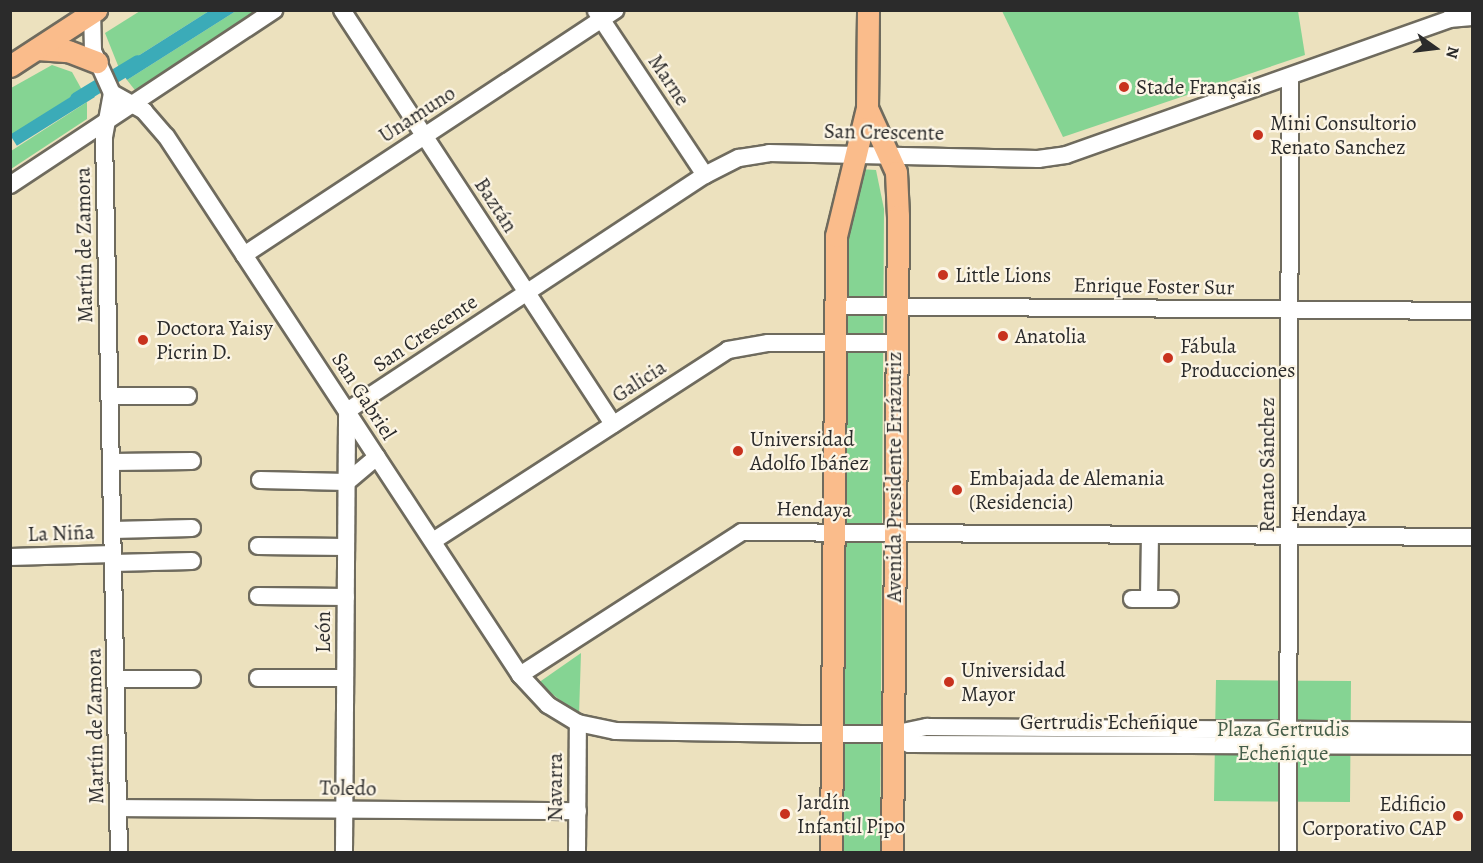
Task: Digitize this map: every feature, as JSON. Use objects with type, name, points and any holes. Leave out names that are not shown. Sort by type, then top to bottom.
[{"type":"main road","name":"Avenida Presidente Errázuriz","points":[[831,852],[836,236],[853,154],[867,108],[868,10]]},
{"type":"main road","points":[[10,66],[93,12]]},
{"type":"main road","points":[[37,49],[68,51],[106,80]]},
{"type":"main road","name":"Avenida Presidente Errázuriz","points":[[867,108],[896,172],[892,852]]},
{"type":"street","points":[[10,185],[274,10]]},
{"type":"street","name":"Baztán","points":[[342,10],[613,424]]},
{"type":"street","points":[[93,12],[106,80]]},
{"type":"street","name":"Unamuno","points":[[244,255],[604,14]]},
{"type":"street","name":"Marne","points":[[604,14],[705,175]]},
{"type":"street","name":"San Crescente","points":[[347,411],[705,175],[754,154],[1038,159],[1066,155],[1449,19],[1473,17]]},
{"type":"street","name":"Renato Sánchez","points":[[1288,852],[1290,77]]},
{"type":"street","name":"San Gabriel","points":[[106,80],[166,136],[520,675],[548,705],[578,723]]},
{"type":"street","name":"Martín de Zamora","points":[[106,80],[104,124],[119,852]]},
{"type":"street","name":"Enrique Foster Sur","points":[[836,306],[1473,311]]},
{"type":"street","name":"Galicia","points":[[434,542],[728,350],[836,343],[895,343]]},
{"type":"street","points":[[110,396],[188,396]]},
{"type":"street","name":"León","points":[[344,852],[347,411]]},
{"type":"street","points":[[260,480],[346,482],[377,457]]},
{"type":"street","points":[[112,462],[192,460]]},
{"type":"street","points":[[113,530],[192,528]]},
{"type":"street","name":"Hendaya","points":[[520,675],[728,537],[756,531],[1473,537]]},
{"type":"street","points":[[1150,535],[1141,599],[1170,599]]},
{"type":"street","points":[[258,546],[346,548]]},
{"type":"street","name":"La Niña","points":[[10,557],[113,558]]},
{"type":"street","points":[[113,558],[192,561]]},
{"type":"street","points":[[258,596],[346,597]]},
{"type":"street","points":[[258,678],[345,678]]},
{"type":"street","points":[[117,679],[192,679]]},
{"type":"street","name":"Gertrudis Echeñique","points":[[578,723],[621,731],[893,734],[909,727],[1289,738],[1473,746]]},
{"type":"street","name":"Navarra","points":[[578,723],[578,852]]},
{"type":"street","name":"Gertrudis Echeñique","points":[[1289,738],[1473,731]]},
{"type":"street","name":"Toledo","points":[[118,808],[578,811]]},
{"type":"green space","points":[[140,11],[209,11],[119,68],[105,33]]},
{"type":"green space","points":[[236,11],[259,11],[138,94],[127,80]]},
{"type":"green space","name":"Stade Français","points":[[1002,11],[1298,11],[1305,55],[1063,137]]},
{"type":"green space","points":[[52,65],[72,72],[82,90],[11,136],[11,88]]},
{"type":"green space","points":[[87,102],[87,119],[11,169],[11,151]]},
{"type":"green space","points":[[859,169],[876,170],[884,209],[880,852],[838,852],[843,242]]},
{"type":"green space","points":[[581,653],[579,715],[538,683]]},
{"type":"green space","name":"Plaza Gertrudis Echeñique","points":[[1216,680],[1351,681],[1350,802],[1214,801],[1215,741],[916,738],[917,732],[1215,734]]},
{"type":"water","points":[[209,11],[236,11],[127,80],[119,68]]},
{"type":"water","points":[[88,86],[95,97],[17,146],[10,135]]},
{"type":"waterway","points":[[77,99],[138,62]]},
{"type":"place","name":"Stade Français","points":[[1124,87]]},
{"type":"place","name":"Mini Consultorio Renato Sanchez","points":[[1258,135]]},
{"type":"place","name":"Little Lions","points":[[943,275]]},
{"type":"place","name":"Anatolia","points":[[1003,336]]},
{"type":"place","name":"Doctora Yaisy Picrin D.","points":[[143,340]]},
{"type":"place","name":"Fábula Producciones","points":[[1168,358]]},
{"type":"place","name":"Universidad Adolfo Ibáñez","points":[[738,451]]},
{"type":"place","name":"Embajada de Alemania (Residencia)","points":[[957,490]]},
{"type":"place","name":"Universidad Mayor","points":[[949,682]]},
{"type":"place","name":"Jardín Infantil Pipo","points":[[785,814]]},
{"type":"place","name":"Edificio Corporativo CAP","points":[[1458,816]]}]
